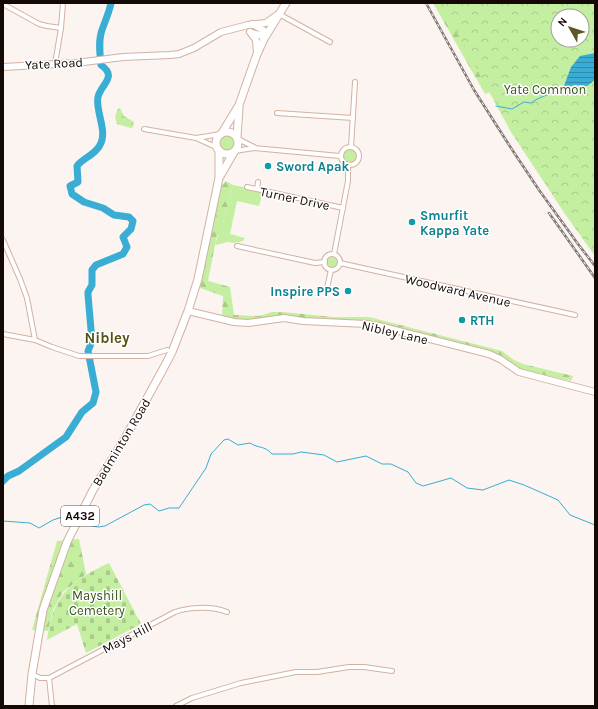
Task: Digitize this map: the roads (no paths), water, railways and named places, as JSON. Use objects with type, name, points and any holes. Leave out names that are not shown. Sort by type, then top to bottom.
[{"type":"main road","points":[[239,106],[238,147],[234,152],[226,154],[218,149],[217,139],[239,106],[257,54],[266,35],[286,3]]},
{"type":"main road","points":[[222,133],[232,132],[238,138]]},
{"type":"main road","name":"Badminton Road","points":[[29,706],[32,674],[43,610],[67,542],[93,490],[124,440],[172,352],[188,311],[198,279],[219,178],[218,149]]},
{"type":"main road","name":"Badminton Road","points":[[219,178],[234,152]]},
{"type":"street","points":[[55,64],[61,28],[63,3]]},
{"type":"street","points":[[3,4],[40,24],[61,28]]},
{"type":"street","points":[[278,14],[330,42]]},
{"type":"street","name":"Yate Road","points":[[3,67],[180,54],[194,48],[221,32],[252,24],[266,23],[278,14]]},
{"type":"street","points":[[252,24],[263,30],[266,35],[262,36],[252,33]]},
{"type":"street","points":[[245,27],[252,33],[256,40],[257,54]]},
{"type":"street","points":[[351,147],[354,82]]},
{"type":"street","points":[[277,113],[353,118]]},
{"type":"street","points":[[144,129],[196,138],[218,149]]},
{"type":"street","points":[[196,138],[222,133]]},
{"type":"street","points":[[238,138],[254,148]]},
{"type":"street","points":[[340,156],[343,150],[347,148],[351,147],[356,149],[359,153],[357,162],[348,166]]},
{"type":"street","points":[[234,152],[254,148],[340,156]]},
{"type":"street","points":[[340,156],[342,161],[348,166]]},
{"type":"street","points":[[334,254],[348,181],[348,166]]},
{"type":"street","points":[[257,189],[258,182]]},
{"type":"street","name":"Turner Drive","points":[[247,187],[343,208]]},
{"type":"street","points":[[3,240],[27,298],[35,340]]},
{"type":"street","points":[[237,246],[315,262],[324,262]]},
{"type":"street","points":[[324,262],[326,257],[334,254]]},
{"type":"street","points":[[331,270],[338,268],[340,263],[340,258],[334,254]]},
{"type":"street","points":[[324,262],[327,268],[331,270]]},
{"type":"street","name":"Woodward Avenue","points":[[340,263],[575,315]]},
{"type":"street","points":[[327,288],[331,270]]},
{"type":"street","name":"Nibley Lane","points":[[188,311],[234,322],[248,323],[284,318],[303,321],[379,326],[489,354],[500,359],[519,372],[595,392]]},
{"type":"street","points":[[3,334],[35,340],[79,356],[148,356],[166,350],[172,352]]},
{"type":"street","name":"Mays Hill","points":[[49,678],[175,612],[204,609],[221,610],[227,612]]},
{"type":"street","points":[[176,706],[192,698],[241,683],[296,672],[317,672],[349,667],[392,671]]},
{"type":"street","points":[[32,674],[40,678],[49,678],[52,706]]},
{"type":"water","points":[[595,53],[595,80],[587,86],[564,86],[571,67],[580,56]]},
{"type":"waterway","points":[[3,481],[8,476],[19,471],[66,437],[82,412],[93,403],[96,392],[88,351],[92,341],[88,295],[92,285],[92,270],[96,265],[123,254],[127,247],[123,237],[131,229],[133,221],[129,217],[114,215],[103,208],[84,202],[72,194],[70,186],[78,182],[77,166],[93,153],[101,143],[103,132],[98,107],[98,97],[107,81],[108,73],[101,65],[100,43],[101,34],[111,3]]},
{"type":"waterway","points":[[496,106],[512,109],[524,102],[531,103],[558,90],[566,84]]},
{"type":"waterway","points":[[83,524],[98,527],[105,526],[144,505],[150,504],[159,511],[169,508],[179,508],[206,468],[211,454],[224,440],[228,439],[238,445],[250,443],[264,448],[272,454],[293,454],[301,452],[324,455],[337,462],[366,456],[382,464],[391,464],[408,472],[416,483],[423,486],[451,478],[467,488],[483,490],[509,480],[558,500],[570,515],[595,525]]},
{"type":"waterway","points":[[3,521],[30,523],[39,528],[53,520],[65,516]]},
{"type":"railway","points":[[426,3],[474,90],[511,148],[539,190],[595,266]]},
{"type":"railway","points":[[549,213],[595,278]]},
{"type":"place","name":"Sword Apak","points":[[268,166]]},
{"type":"place","name":"Smurfit Kappa Yate","points":[[412,222]]},
{"type":"place","name":"Inspire PPS","points":[[348,291]]},
{"type":"place","name":"RTH","points":[[462,320]]},
{"type":"district","name":"Nibley","points":[[107,338]]},
{"type":"park label","name":"Yate Common","points":[[545,89]]},
{"type":"park label","name":"Mayshill Cemetery","points":[[97,602]]}]
